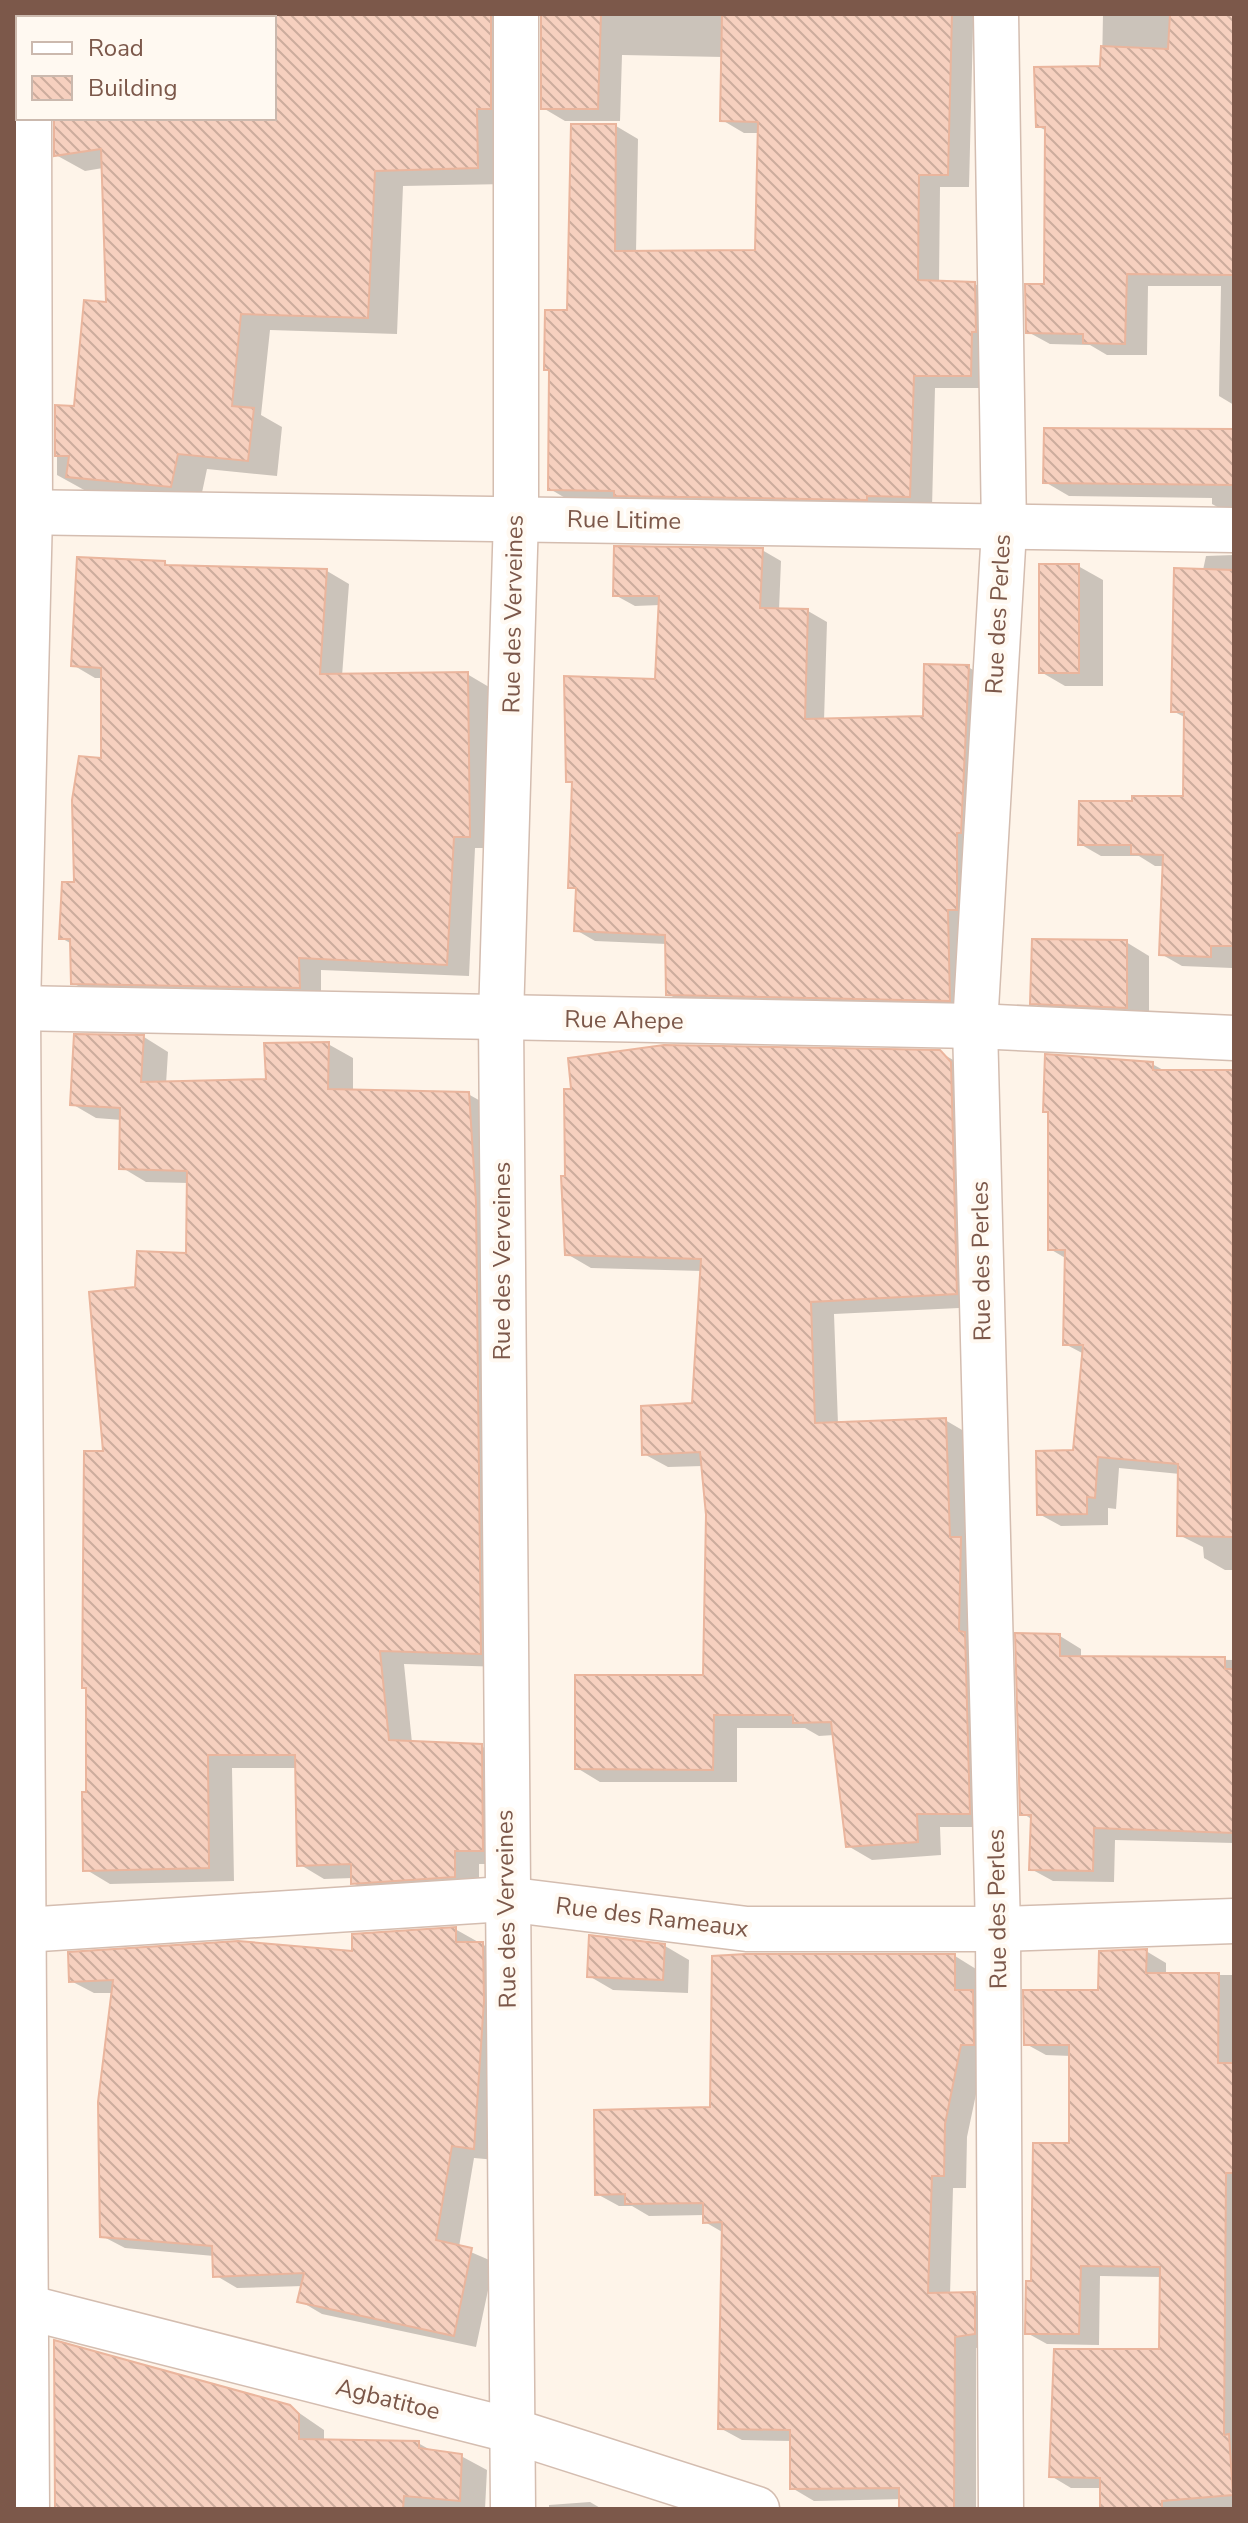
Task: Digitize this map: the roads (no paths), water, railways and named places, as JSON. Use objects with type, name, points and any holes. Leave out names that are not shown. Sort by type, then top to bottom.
[{"type":"street","name":"Rue des Verveines","points":[[513,2509],[505,1899],[501,1018],[516,517],[516,14]]},
{"type":"street","name":"Rue des Perles","points":[[996,14],[1004,530],[975,1026],[998,1929],[1001,2509]]},
{"type":"street","points":[[27,2509],[21,2307],[24,1930],[16,1008],[29,120]]},
{"type":"street","name":"Rue Litime","points":[[22,512],[516,517],[1004,530],[1234,530]]},
{"type":"street","name":"Rue Ahepe","points":[[16,1008],[975,1026],[1234,1038]]},
{"type":"street","name":"Rue des Rameaux","points":[[24,1930],[505,1899],[747,1929],[998,1929],[1234,1921]]},
{"type":"street","name":"Agbatitoe","points":[[21,2307],[513,2431],[757,2509]]}]
